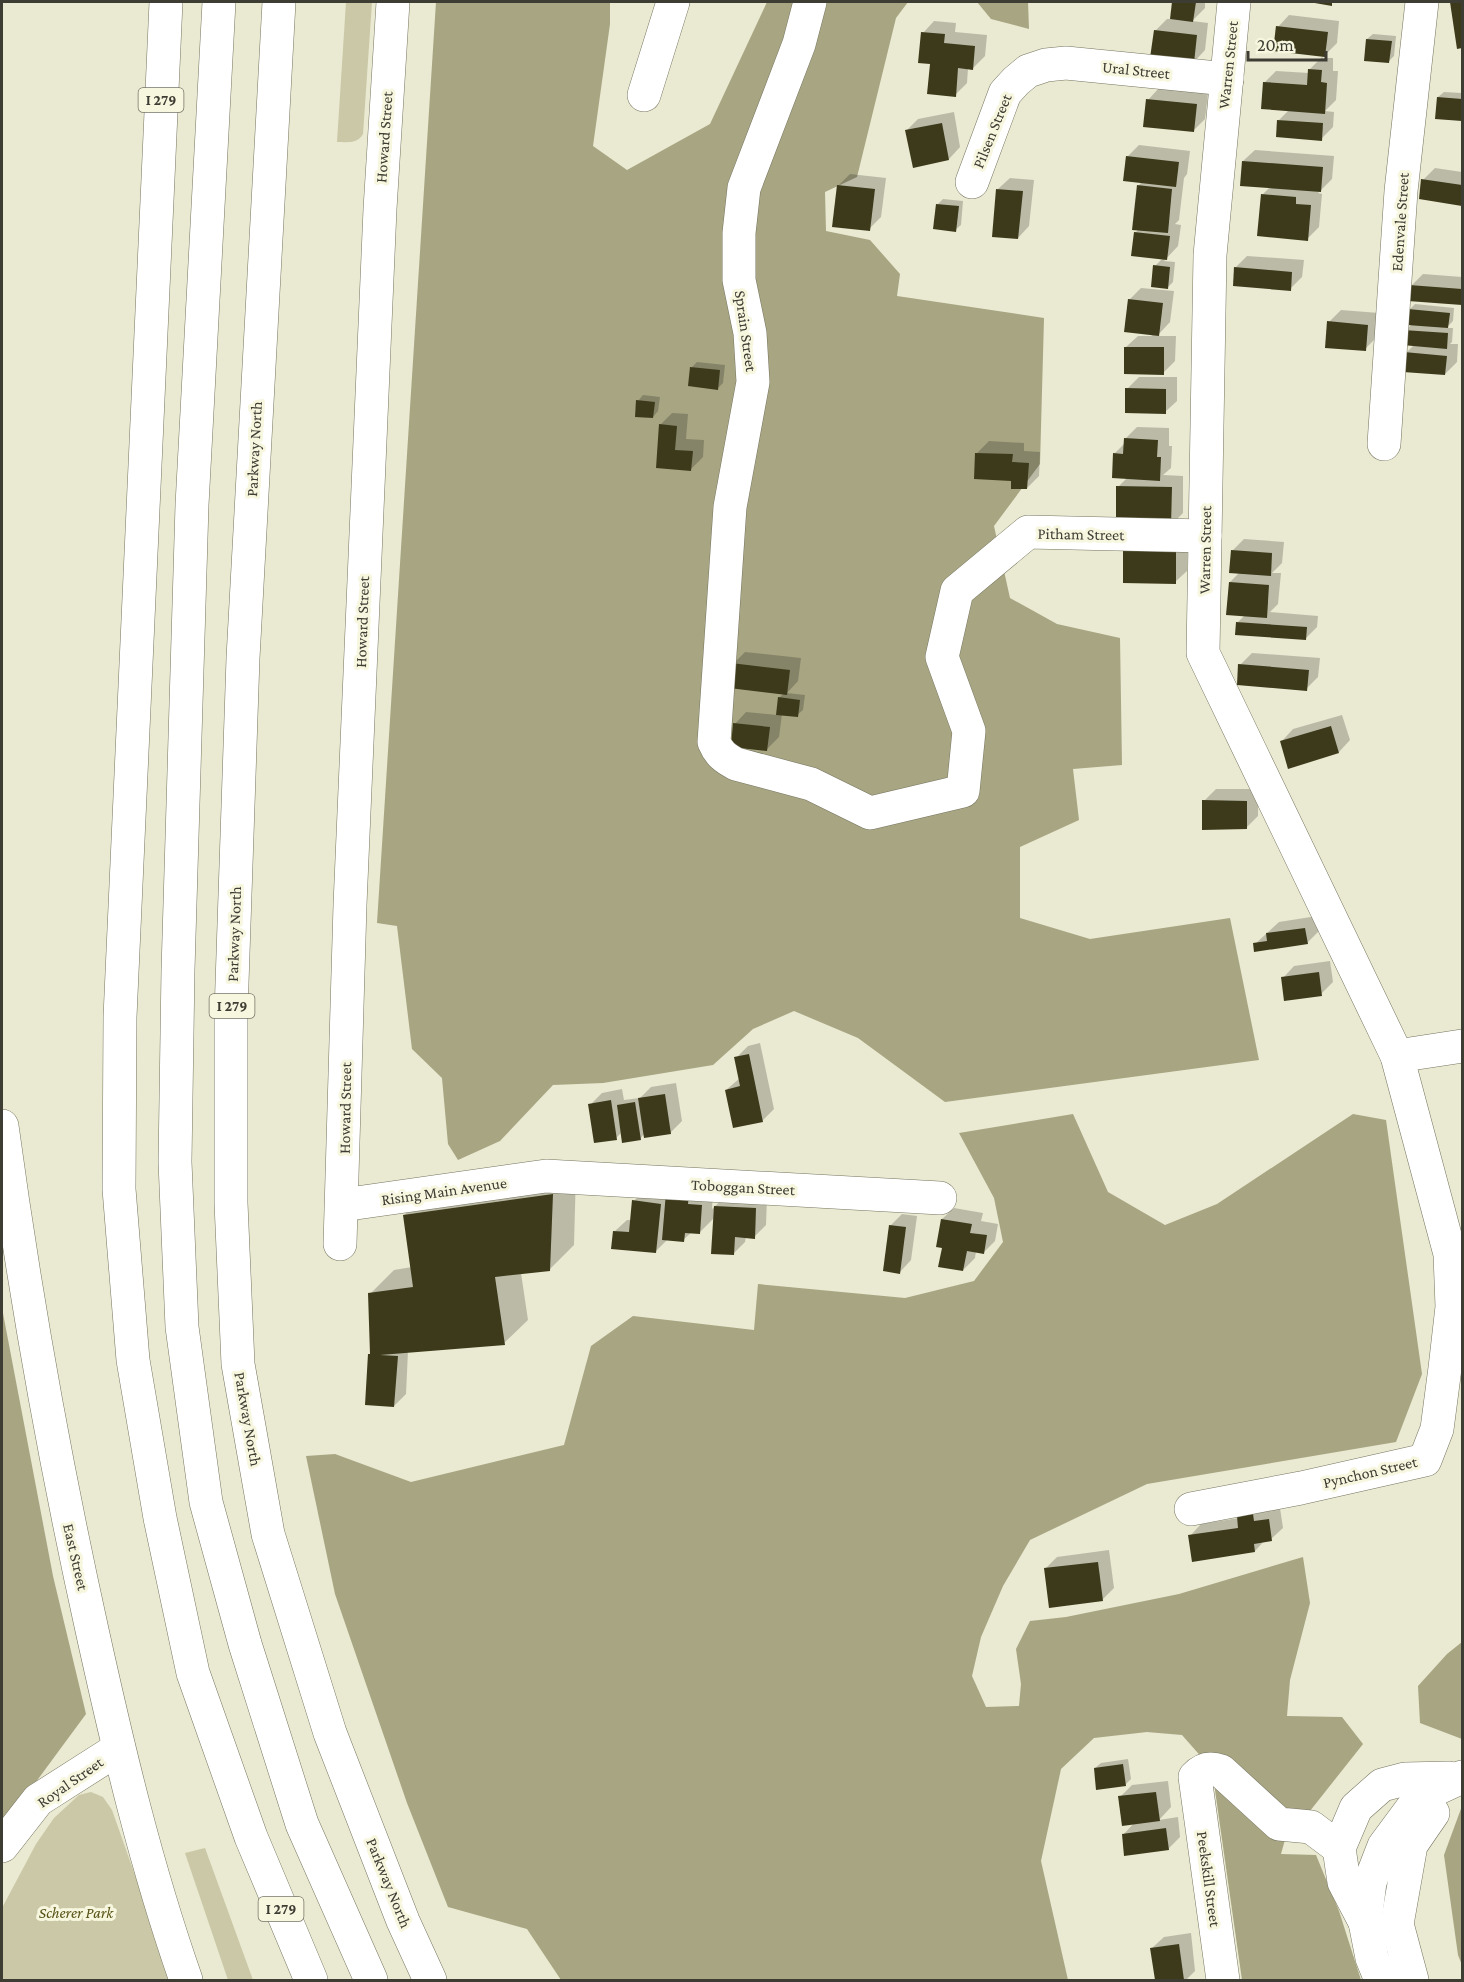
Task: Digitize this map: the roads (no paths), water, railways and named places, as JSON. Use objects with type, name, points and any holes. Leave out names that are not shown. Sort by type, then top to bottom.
[{"type":"main road","points":[[157,200],[158,2]]},
{"type":"main road","name":"I 279","points":[[166,2],[120,1017],[119,1189],[133,1360],[160,1518],[193,1673],[251,1837],[311,1980]]},
{"type":"main road","points":[[219,2],[192,505],[178,958],[175,1162],[182,1327],[206,1502],[244,1644],[302,1824],[370,1980]]},
{"type":"main road","name":"Parkway North","points":[[279,2],[243,658],[232,1001],[231,1203],[238,1364],[268,1534],[278,1568],[330,1733],[403,1921],[430,1980]]},
{"type":"main road","name":"Howard Street","points":[[340,1244],[350,894],[380,209],[393,2]]},
{"type":"main road","points":[[644,95],[673,2]]},
{"type":"main road","name":"Sprain Street","points":[[810,2],[799,44],[744,188],[739,233],[739,280],[750,333],[753,382],[730,507],[714,742],[718,752],[736,764],[811,784],[870,813]]},
{"type":"main road","name":"Warren Street","points":[[1234,2],[1210,255],[1203,652],[1397,1056]]},
{"type":"main road","name":"Edenvale Street","points":[[1384,444],[1401,191],[1422,2]]},
{"type":"main road","name":"Ural Street","points":[[1046,65],[1066,63],[1227,79]]},
{"type":"main road","name":"Pilsen Street","points":[[972,182],[1005,93],[1028,71],[1046,65]]},
{"type":"main road","name":"Pitham Street","points":[[870,813],[963,791],[969,731],[942,657],[957,591],[1028,532],[1205,536]]},
{"type":"main road","points":[[1397,1056],[1462,1046]]},
{"type":"main road","name":"Pynchon Street","points":[[1191,1509],[1301,1488],[1425,1460],[1437,1429],[1452,1307],[1450,1254],[1397,1056]]},
{"type":"main road","name":"East Street","points":[[2,1126],[21,1264],[64,1505],[118,1749],[161,1908],[186,1980]]},
{"type":"main road","name":"Rising Main Avenue","points":[[342,1205],[546,1176]]},
{"type":"main road","name":"Toboggan Street","points":[[546,1176],[940,1198]]},
{"type":"main road","name":"Royal Street","points":[[2,1846],[38,1800],[118,1749]]},
{"type":"main road","name":"Peekskill Street","points":[[1223,1980],[1195,1777],[1201,1770],[1211,1767],[1221,1771],[1279,1824],[1311,1827],[1339,1848]]},
{"type":"main road","points":[[1365,1922],[1344,1881],[1339,1848],[1356,1809],[1382,1785],[1405,1779],[1427,1777],[1460,1778]]},
{"type":"main road","points":[[1381,1980],[1371,1958],[1365,1922],[1370,1882],[1384,1846],[1422,1796],[1460,1778]]},
{"type":"main road","points":[[1412,1980],[1397,1924],[1411,1845],[1460,1778]]},
{"type":"park label","name":"Scherer Park","points":[[76,1912]]}]
